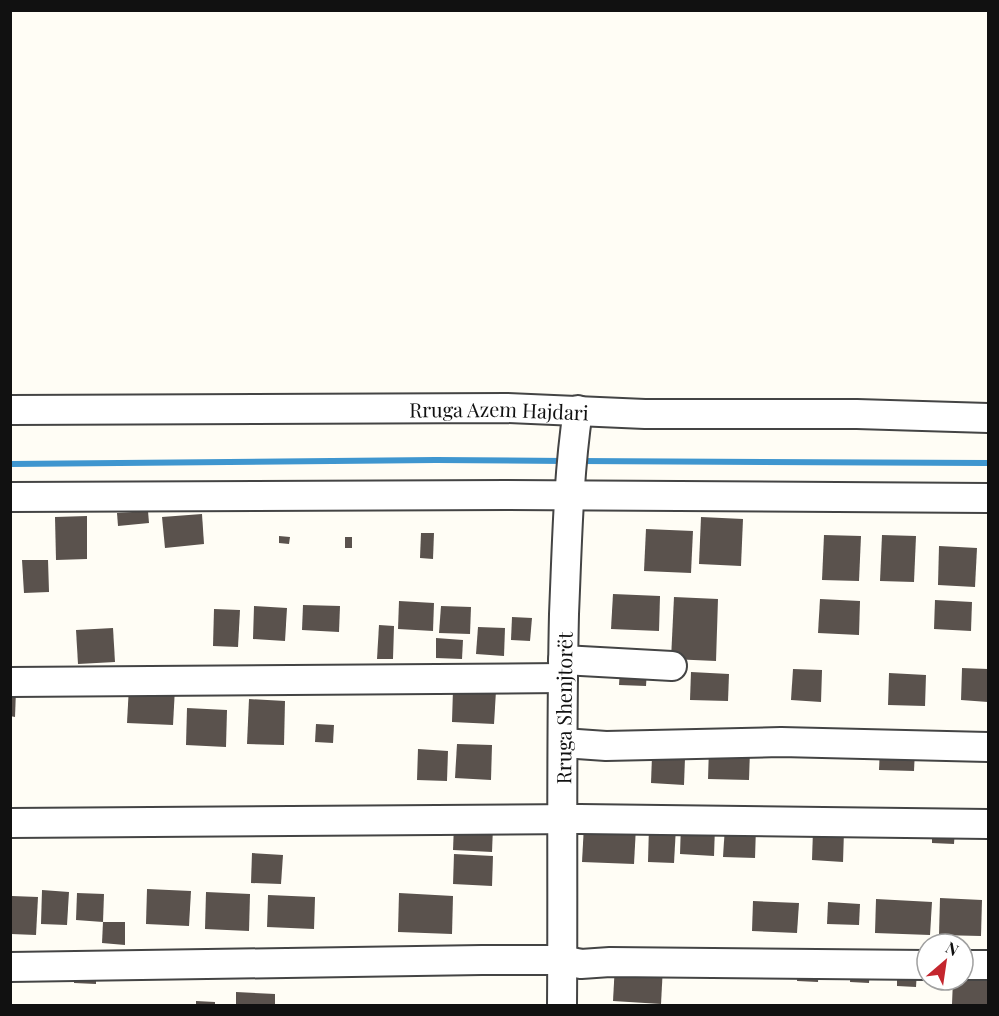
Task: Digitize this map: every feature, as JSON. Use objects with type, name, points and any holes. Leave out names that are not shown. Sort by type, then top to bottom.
[{"type":"street","name":"Rruga Azem Hajdari","points":[[10,410],[507,408],[645,414],[857,414],[988,418]]},
{"type":"street","name":"Rruga Shenjtorët","points":[[562,1005],[563,669],[569,484],[578,410]]},
{"type":"street","points":[[10,497],[569,484],[988,498]]},
{"type":"street","points":[[10,682],[672,666]]},
{"type":"street","points":[[563,743],[606,746],[782,742],[988,747]]},
{"type":"street","points":[[10,823],[561,820],[988,824]]},
{"type":"street","points":[[10,967],[562,960],[581,964],[610,962],[915,965]]},
{"type":"building","points":[[148,511],[149,523],[118,526],[117,513]]},
{"type":"building","points":[[202,514],[204,544],[165,548],[162,517]]},
{"type":"building","points":[[87,516],[87,559],[56,560],[55,517]]},
{"type":"building","points":[[701,517],[743,519],[741,566],[699,564]]},
{"type":"building","points":[[646,529],[693,531],[691,573],[644,571]]},
{"type":"building","points":[[421,533],[434,533],[433,559],[420,558]]},
{"type":"building","points":[[824,535],[861,536],[859,581],[822,580]]},
{"type":"building","points":[[882,535],[916,536],[914,582],[880,581]]},
{"type":"building","points":[[279,536],[290,537],[289,544],[279,543]]},
{"type":"building","points":[[345,537],[352,537],[352,548],[345,548]]},
{"type":"building","points":[[939,546],[977,548],[975,587],[938,585]]},
{"type":"building","points":[[22,560],[48,560],[49,592],[24,593]]},
{"type":"building","points":[[613,594],[660,596],[659,631],[611,629]]},
{"type":"building","points":[[674,597],[718,599],[716,661],[671,659]]},
{"type":"building","points":[[820,599],[860,601],[859,635],[818,633]]},
{"type":"building","points":[[935,600],[972,602],[971,631],[934,629]]},
{"type":"building","points":[[399,601],[434,603],[433,631],[398,629]]},
{"type":"building","points":[[303,605],[340,606],[339,632],[302,630]]},
{"type":"building","points":[[254,606],[287,608],[285,641],[253,639]]},
{"type":"building","points":[[441,606],[471,607],[470,634],[439,633]]},
{"type":"building","points":[[214,609],[240,610],[238,647],[213,646]]},
{"type":"building","points":[[512,617],[532,618],[530,641],[511,640]]},
{"type":"building","points":[[379,625],[394,626],[393,659],[377,659]]},
{"type":"building","points":[[478,627],[505,628],[504,656],[476,654]]},
{"type":"building","points":[[113,628],[115,662],[78,664],[76,630]]},
{"type":"building","points":[[436,638],[463,640],[462,659],[436,658]]},
{"type":"building","points":[[620,668],[647,669],[646,686],[619,685]]},
{"type":"building","points":[[962,668],[988,669],[988,702],[961,700]]},
{"type":"building","points":[[793,669],[822,670],[821,702],[791,700]]},
{"type":"building","points":[[691,672],[729,674],[728,701],[690,700]]},
{"type":"building","points":[[889,673],[926,675],[925,706],[888,705]]},
{"type":"building","points":[[129,686],[175,688],[173,725],[127,723]]},
{"type":"building","points":[[453,689],[496,691],[494,724],[452,722]]},
{"type":"building","points":[[10,690],[16,690],[15,717],[10,716]]},
{"type":"building","points":[[249,699],[285,701],[284,745],[247,744]]},
{"type":"building","points":[[187,708],[227,710],[226,747],[186,745]]},
{"type":"building","points":[[316,724],[334,725],[333,743],[315,742]]},
{"type":"building","points":[[457,744],[492,745],[491,780],[455,778]]},
{"type":"building","points":[[709,748],[750,750],[749,780],[708,779]]},
{"type":"building","points":[[880,748],[915,750],[914,771],[879,770]]},
{"type":"building","points":[[418,749],[448,751],[447,781],[417,780]]},
{"type":"building","points":[[652,756],[685,758],[684,785],[651,783]]},
{"type":"building","points":[[681,824],[715,826],[714,856],[680,854]]},
{"type":"building","points":[[454,825],[493,827],[492,852],[453,850]]},
{"type":"building","points":[[584,825],[636,827],[634,864],[582,862]]},
{"type":"building","points":[[649,826],[676,827],[674,863],[648,862]]},
{"type":"building","points":[[725,826],[756,827],[755,858],[723,857]]},
{"type":"building","points":[[932,827],[955,828],[954,844],[932,843]]},
{"type":"building","points":[[813,830],[844,831],[843,862],[812,860]]},
{"type":"building","points":[[252,853],[283,855],[281,884],[251,883]]},
{"type":"building","points":[[454,854],[493,856],[492,886],[453,884]]},
{"type":"building","points":[[147,889],[191,891],[189,926],[146,924]]},
{"type":"building","points":[[42,890],[69,892],[67,925],[41,924]]},
{"type":"building","points":[[206,892],[250,894],[249,931],[205,929]]},
{"type":"building","points":[[77,893],[104,894],[103,922],[76,920]]},
{"type":"building","points":[[399,893],[453,896],[452,934],[398,932]]},
{"type":"building","points":[[268,895],[315,897],[314,929],[267,927]]},
{"type":"building","points":[[12,896],[38,897],[36,935],[11,934]]},
{"type":"building","points":[[940,898],[982,900],[981,936],[975,936],[975,932],[939,932]]},
{"type":"building","points":[[876,899],[932,902],[930,932],[915,932],[915,934],[875,933]]},
{"type":"building","points":[[753,901],[799,903],[797,933],[752,931]]},
{"type":"building","points":[[828,902],[860,904],[859,925],[827,924]]},
{"type":"building","points":[[103,922],[125,922],[125,945],[102,943]]},
{"type":"building","points":[[615,964],[663,966],[661,1004],[613,1001]]},
{"type":"building","points":[[798,968],[819,968],[818,982],[797,981]]},
{"type":"building","points":[[74,969],[96,970],[96,984],[74,983]]},
{"type":"building","points":[[851,969],[870,970],[869,983],[850,982]]},
{"type":"building","points":[[975,969],[988,970],[988,1006],[952,1004],[952,992],[975,992]]},
{"type":"building","points":[[897,970],[915,971],[915,987],[897,986]]},
{"type":"building","points":[[236,992],[275,994],[275,1006],[236,1006]]},
{"type":"building","points":[[196,1001],[215,1002],[215,1006],[196,1006]]},
{"type":"waterway","points":[[10,464],[565,461]]},
{"type":"waterway","points":[[578,461],[988,463]]}]
